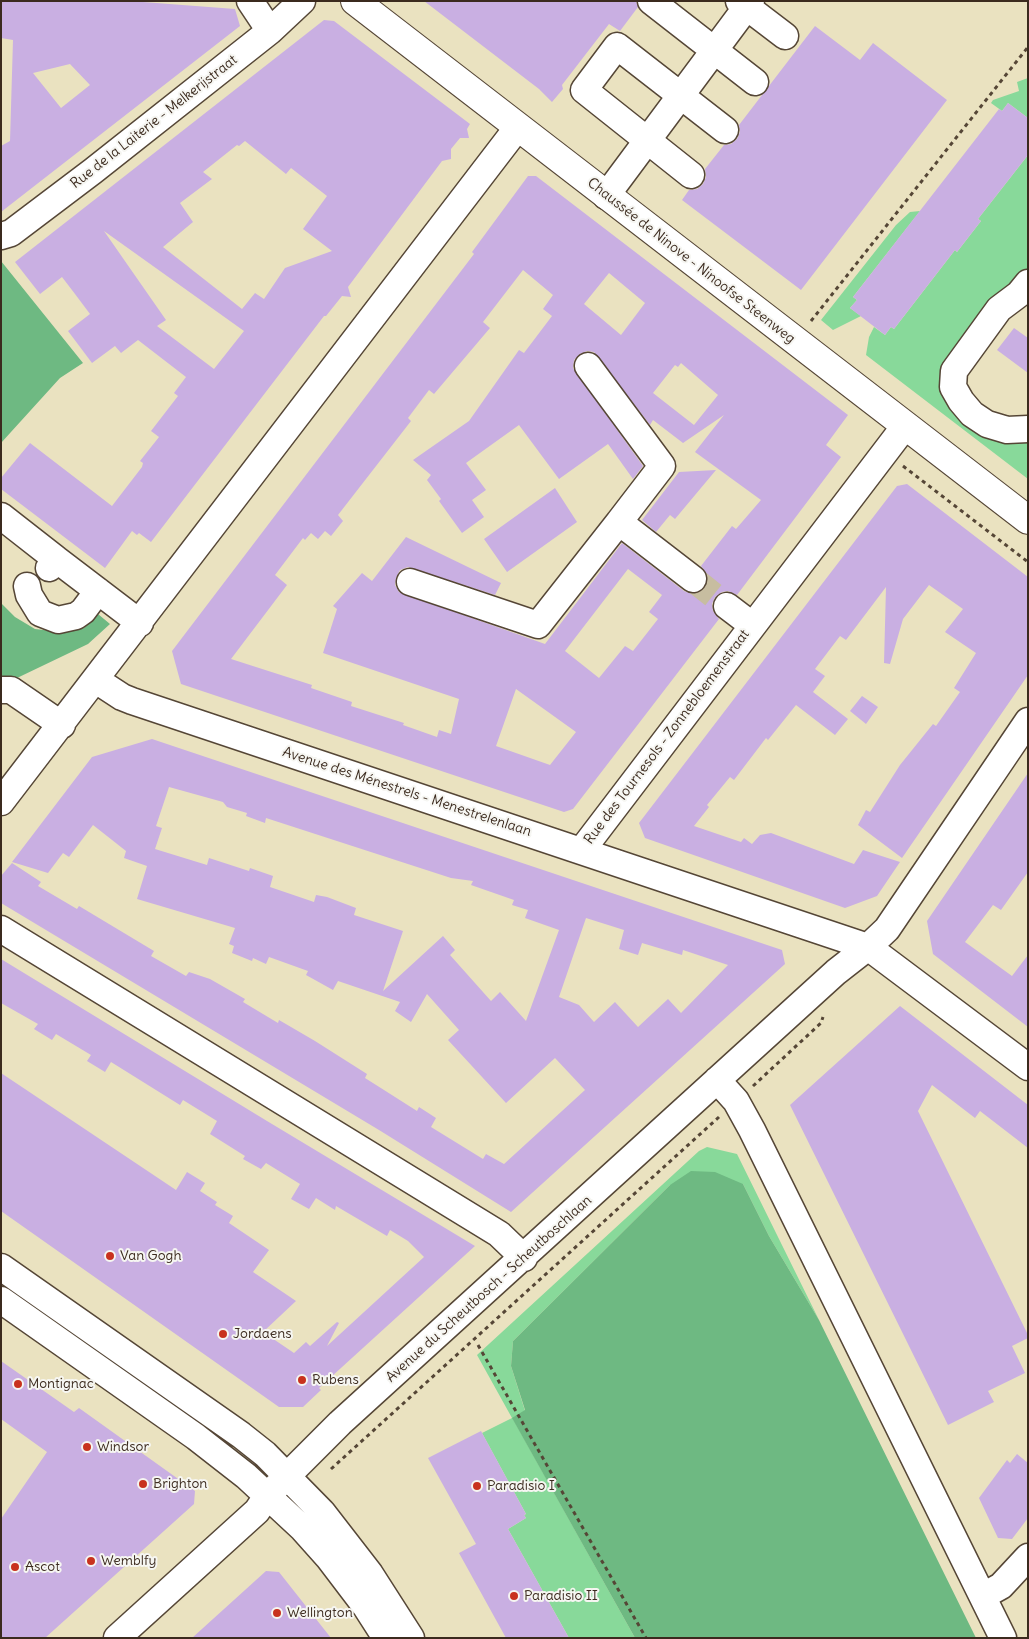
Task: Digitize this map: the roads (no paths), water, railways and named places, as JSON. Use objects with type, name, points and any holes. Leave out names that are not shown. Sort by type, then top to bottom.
[{"type":"main road","name":"Chaussée de Ninove - Ninoofse Steenweg","points":[[355,1],[1028,520]]},
{"type":"street","points":[[250,1],[270,31]]},
{"type":"street","name":"Rue de la Laiterie - Melkerijstraat","points":[[1,236],[11,233],[41,211],[270,31],[302,1]]},
{"type":"street","points":[[651,1],[755,82]]},
{"type":"street","points":[[606,196],[715,50],[745,3],[785,36]]},
{"type":"street","points":[[691,175],[584,90],[617,46],[725,130]]},
{"type":"street","points":[[1,802],[62,725],[518,127]]},
{"type":"street","points":[[1028,283],[1019,294],[999,310],[954,371],[954,387],[961,401],[972,414],[988,424],[1007,430],[1028,429]]},
{"type":"street","points":[[410,582],[538,625],[662,466],[588,366]]},
{"type":"street","name":"Rue des Tournesols - Zonnebloemenstraat","points":[[582,850],[752,624],[905,426]]},
{"type":"street","points":[[1,516],[52,563],[98,591],[140,623]]},
{"type":"street","points":[[619,522],[693,580]]},
{"type":"street","points":[[27,586],[29,595],[40,612],[58,620],[76,616],[83,611],[98,591]]},
{"type":"street","name":"Rue des Tournesols - Zonnebloemenstraat","points":[[727,606],[752,624]]},
{"type":"street","name":"Avenue des Ménestrels - Menestrelenlaan","points":[[96,680],[122,698],[868,947],[1028,1067]]},
{"type":"street","points":[[1,690],[11,690],[62,725]]},
{"type":"street","name":"Avenue du Scheutbosch - Scheutboschlaan","points":[[117,1638],[250,1518],[267,1496],[340,1423],[524,1258],[836,972],[868,947],[887,929],[1028,721]]},
{"type":"street","points":[[1,929],[499,1234],[524,1258]]},
{"type":"street","points":[[717,1080],[736,1101],[1003,1638]]},
{"type":"street","points":[[1,1267],[240,1435],[287,1476],[322,1512],[370,1574],[411,1638]]},
{"type":"street","points":[[1,1300],[196,1438],[246,1476],[303,1529],[328,1557],[366,1607],[386,1638]]},
{"type":"street","points":[[983,1596],[1001,1586],[1028,1557]]},
{"type":"tunnel","points":[[693,579],[727,606]]},
{"type":"place","name":"Van Gogh","points":[[110,1256]]},
{"type":"place","name":"Jordaens","points":[[223,1334]]},
{"type":"place","name":"Rubens","points":[[302,1380]]},
{"type":"place","name":"Montignac","points":[[18,1384]]},
{"type":"place","name":"Windsor","points":[[87,1447]]},
{"type":"place","name":"Brighton","points":[[143,1484]]},
{"type":"place","name":"Paradisio I","points":[[477,1486]]},
{"type":"place","name":"Wemblfy","points":[[91,1561]]},
{"type":"place","name":"Ascot","points":[[15,1567]]},
{"type":"place","name":"Paradisio II","points":[[514,1596]]},
{"type":"place","name":"Wellington","points":[[277,1613]]}]
